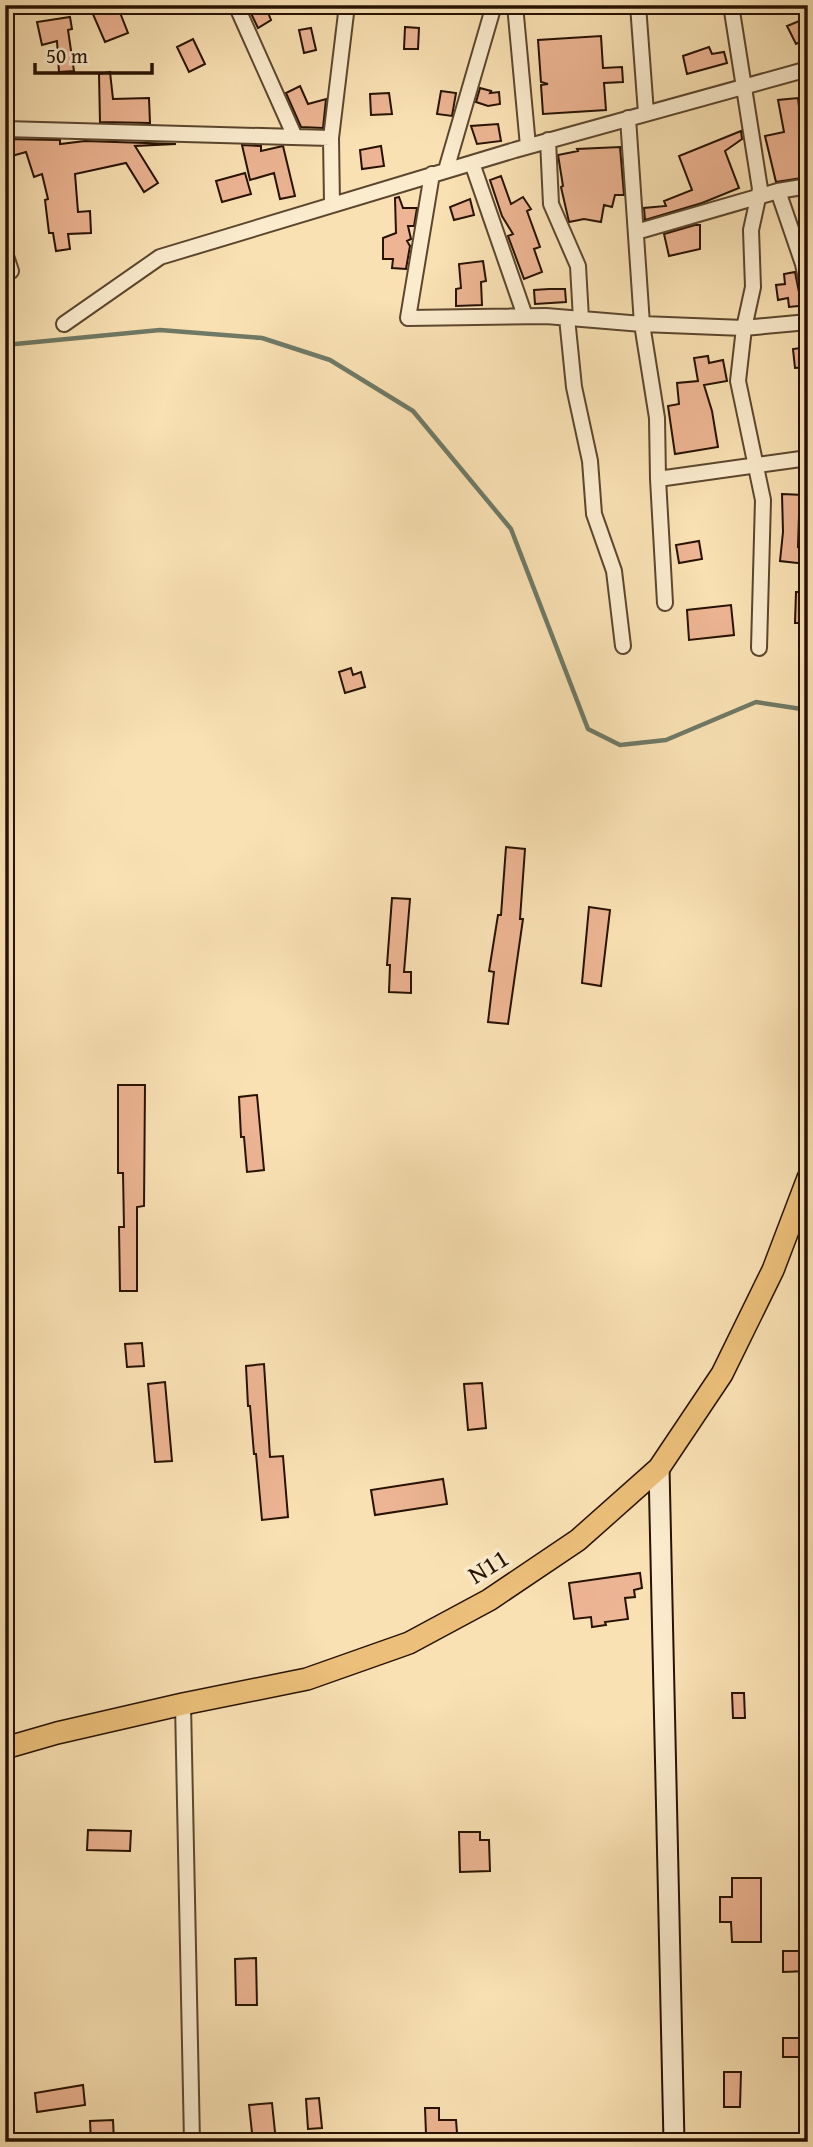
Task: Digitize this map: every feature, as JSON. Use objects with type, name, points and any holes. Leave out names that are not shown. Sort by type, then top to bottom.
[{"type":"main road","name":"N11","points":[[5,1748],[183,1704],[307,1679],[409,1643],[488,1600],[578,1540],[659,1468],[722,1374],[773,1270],[808,1178]]},
{"type":"main road","points":[[659,1468],[674,2142]]},
{"type":"street","points":[[236,5],[295,137]]},
{"type":"street","points":[[332,204],[331,138],[347,5]]},
{"type":"street","points":[[494,5],[439,172],[408,318],[525,316],[744,328],[808,322]]},
{"type":"street","points":[[515,5],[528,146]]},
{"type":"street","points":[[638,5],[646,113]]},
{"type":"street","points":[[731,5],[760,189],[751,230],[753,287],[744,328],[738,381],[763,500],[760,648]]},
{"type":"street","points":[[64,324],[160,257],[548,140],[808,69]]},
{"type":"street","points":[[628,118],[642,324],[657,418],[665,603]]},
{"type":"street","points":[[5,129],[331,138]]},
{"type":"street","points":[[548,140],[551,204],[578,267],[574,318],[574,387],[590,461],[594,513],[614,571],[623,646]]},
{"type":"street","points":[[471,163],[525,316]]},
{"type":"street","points":[[636,232],[778,191],[808,186]]},
{"type":"street","points":[[778,191],[805,264],[808,289]]},
{"type":"street","points":[[5,253],[10,271]]},
{"type":"street","points":[[658,479],[808,458]]},
{"type":"street","points":[[183,1704],[192,2142]]},
{"type":"building","points":[[89,5],[117,5],[128,33],[105,42]]},
{"type":"building","points":[[247,5],[265,5],[271,20],[258,28]]},
{"type":"building","points":[[70,17],[72,29],[68,30],[74,71],[59,72],[57,41],[42,45],[37,22]]},
{"type":"building","points":[[804,19],[808,27],[808,38],[796,44],[787,26]]},
{"type":"building","points":[[405,27],[419,28],[418,49],[404,49]]},
{"type":"building","points":[[311,28],[316,50],[304,53],[299,30]]},
{"type":"building","points":[[601,36],[603,68],[622,67],[623,82],[604,83],[606,110],[543,114],[541,85],[548,84],[541,82],[538,40]]},
{"type":"building","points":[[193,39],[205,64],[189,72],[177,47]]},
{"type":"building","points":[[709,47],[712,54],[724,52],[727,63],[687,74],[683,56]]},
{"type":"building","points":[[110,72],[113,99],[149,98],[150,123],[100,122],[99,74]]},
{"type":"building","points":[[300,86],[308,104],[326,99],[323,128],[301,127],[286,93]]},
{"type":"building","points":[[480,88],[491,91],[490,93],[499,92],[500,104],[488,106],[476,102]]},
{"type":"building","points":[[441,91],[456,93],[452,116],[437,114]]},
{"type":"building","points":[[389,93],[392,114],[371,115],[370,94]]},
{"type":"building","points":[[798,98],[802,134],[808,133],[808,177],[776,182],[765,136],[784,132],[778,100]]},
{"type":"building","points":[[498,124],[501,141],[477,144],[471,126]]},
{"type":"building","points":[[741,131],[742,139],[725,151],[739,188],[702,203],[645,220],[644,208],[666,206],[664,201],[692,190],[679,156]]},
{"type":"building","points":[[5,139],[60,140],[60,144],[85,141],[176,144],[135,146],[158,183],[144,192],[126,163],[75,174],[78,212],[90,211],[91,233],[68,234],[70,249],[56,251],[53,233],[49,233],[45,200],[48,199],[42,174],[34,177],[26,152],[5,158]]},
{"type":"building","points":[[242,145],[261,146],[261,151],[283,146],[295,196],[280,199],[274,173],[250,180]]},
{"type":"building","points":[[381,146],[384,166],[362,169],[360,150]]},
{"type":"building","points":[[620,147],[624,195],[615,195],[612,207],[604,205],[601,222],[584,219],[569,222],[561,187],[558,155],[578,151],[577,149]]},
{"type":"building","points":[[245,173],[251,194],[222,202],[216,181]]},
{"type":"building","points":[[501,176],[511,204],[523,197],[531,209],[527,211],[540,247],[534,249],[542,272],[524,279],[508,236],[513,234],[502,216],[490,180]]},
{"type":"building","points":[[399,197],[403,208],[417,208],[414,226],[408,226],[411,239],[407,241],[410,246],[406,269],[392,268],[393,259],[383,259],[383,238],[396,233],[395,198]]},
{"type":"building","points":[[470,199],[474,215],[454,220],[450,207]]},
{"type":"building","points":[[700,225],[700,249],[669,256],[664,234]]},
{"type":"building","points":[[483,261],[486,281],[481,282],[482,305],[456,306],[456,289],[461,288],[459,264]]},
{"type":"building","points":[[795,272],[799,292],[801,296],[808,298],[808,305],[789,307],[788,298],[778,300],[776,285],[785,284],[784,274]]},
{"type":"building","points":[[565,289],[566,302],[535,304],[534,290]]},
{"type":"building","points":[[808,347],[808,367],[795,368],[793,349]]},
{"type":"building","points":[[708,356],[709,363],[723,360],[727,381],[704,385],[718,447],[675,454],[668,406],[679,404],[677,383],[698,381],[694,358]]},
{"type":"building","points":[[782,494],[804,495],[804,516],[799,516],[798,547],[807,548],[806,564],[780,561],[783,532]]},
{"type":"building","points":[[699,541],[702,559],[679,563],[676,545]]},
{"type":"building","points":[[796,592],[808,592],[807,623],[795,623]]},
{"type":"building","points":[[731,605],[734,635],[689,640],[687,610]]},
{"type":"building","points":[[351,668],[353,675],[361,672],[365,687],[345,693],[339,672]]},
{"type":"building","points":[[506,847],[525,849],[520,919],[523,919],[508,1024],[488,1022],[494,972],[489,971],[498,915],[501,915]]},
{"type":"building","points":[[392,898],[410,899],[404,972],[411,972],[411,993],[389,992],[390,965],[387,965]]},
{"type":"building","points":[[589,907],[610,910],[601,986],[582,983]]},
{"type":"building","points":[[118,1085],[145,1085],[144,1206],[137,1207],[137,1291],[120,1291],[119,1227],[124,1227],[123,1173],[118,1173]]},
{"type":"building","points":[[257,1095],[264,1170],[247,1172],[244,1137],[241,1137],[239,1097]]},
{"type":"building","points":[[142,1343],[144,1366],[127,1367],[125,1344]]},
{"type":"building","points":[[264,1364],[270,1457],[283,1456],[288,1517],[262,1520],[248,1406],[246,1366]]},
{"type":"building","points":[[165,1382],[172,1461],[155,1462],[148,1384]]},
{"type":"building","points":[[482,1383],[486,1428],[468,1430],[464,1384]]},
{"type":"building","points":[[443,1479],[447,1504],[375,1515],[371,1490]]},
{"type":"building","points":[[640,1573],[642,1588],[634,1590],[635,1597],[625,1598],[628,1619],[592,1627],[591,1617],[574,1619],[569,1583]]},
{"type":"building","points":[[732,1693],[744,1693],[745,1718],[733,1718]]},
{"type":"building","points":[[88,1830],[131,1831],[130,1851],[87,1850]]},
{"type":"building","points":[[459,1832],[480,1832],[480,1840],[489,1840],[490,1871],[460,1872]]},
{"type":"building","points":[[732,1878],[761,1878],[761,1942],[732,1942],[731,1922],[720,1922],[720,1897],[732,1897]]},
{"type":"building","points":[[783,1951],[808,1951],[808,1971],[783,1972]]},
{"type":"building","points":[[256,1958],[257,2005],[236,2005],[235,1959]]},
{"type":"building","points":[[783,2038],[808,2038],[808,2057],[783,2057]]},
{"type":"building","points":[[724,2072],[741,2072],[740,2107],[724,2107]]},
{"type":"building","points":[[83,2085],[85,2105],[37,2112],[35,2093]]},
{"type":"building","points":[[319,2098],[322,2128],[308,2129],[306,2099]]},
{"type":"building","points":[[272,2103],[276,2142],[253,2142],[249,2105]]},
{"type":"building","points":[[425,2108],[439,2108],[439,2120],[456,2120],[457,2133],[426,2134]]},
{"type":"building","points":[[113,2120],[114,2142],[91,2142],[90,2121]]},
{"type":"waterway","points":[[5,345],[160,330],[262,338],[330,360],[413,411],[511,529],[588,729],[620,745],[666,740],[756,702],[808,710]]}]
